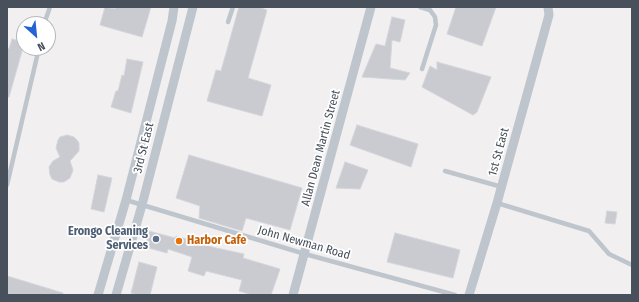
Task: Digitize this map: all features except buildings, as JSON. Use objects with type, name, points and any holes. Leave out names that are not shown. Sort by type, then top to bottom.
[{"type":"street","name":"3rd St East","points":[[98,295],[126,200],[172,21],[174,7]]},
{"type":"street","name":"3rd St East","points":[[116,295],[142,205],[193,7]]},
{"type":"street","name":"Allan Dean Martin Street","points":[[293,295],[371,7]]},
{"type":"street","name":"1st St East","points":[[468,295],[502,187],[548,11]]},
{"type":"lane","points":[[228,22],[233,7]]},
{"type":"lane","points":[[420,7],[430,10],[435,17],[436,25],[422,69]]},
{"type":"lane","points":[[7,185],[37,56]]},
{"type":"lane","points":[[445,171],[502,187]]},
{"type":"lane","name":"John Newman Road","points":[[126,200],[305,254],[455,295]]},
{"type":"lane","points":[[497,203],[589,231],[608,254],[632,265]]},
{"type":"place","name":"Erongo Cleaning Services","points":[[156,239]]},
{"type":"place","name":"Harbor Cafe","points":[[179,241]]}]
